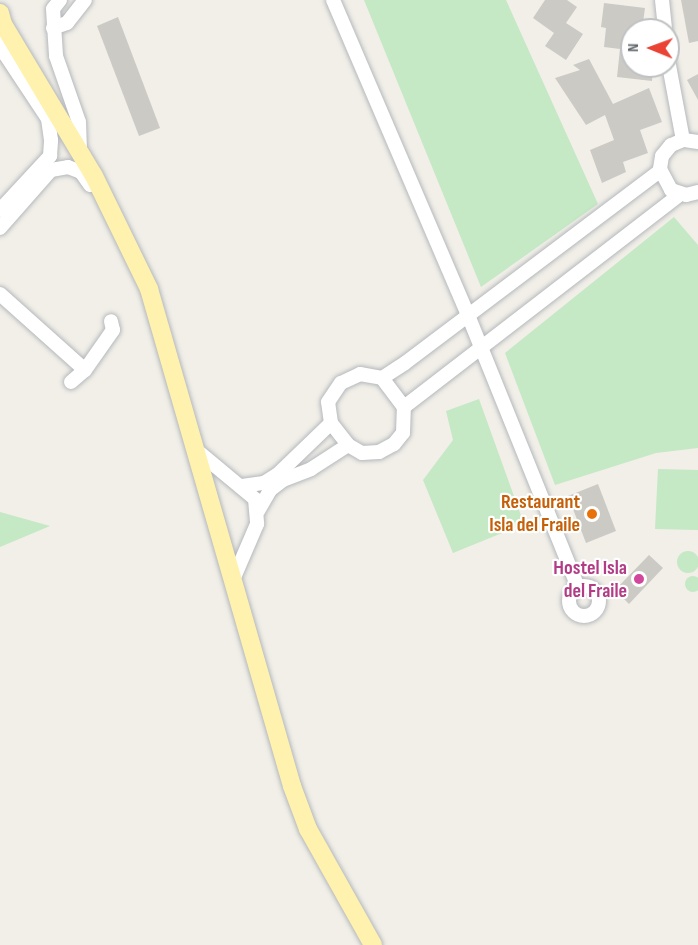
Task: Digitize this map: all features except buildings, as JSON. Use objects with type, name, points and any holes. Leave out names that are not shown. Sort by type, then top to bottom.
[{"type":"main road","points":[[1,19],[80,153],[114,216],[149,289],[292,786],[308,829],[373,945]]},
{"type":"street","points":[[60,0],[53,9],[52,28],[56,56],[79,122],[80,153]]},
{"type":"street","points":[[52,28],[67,23],[86,0]]},
{"type":"street","points":[[333,0],[482,348],[578,587]]},
{"type":"street","points":[[662,0],[664,18]]},
{"type":"street","points":[[0,228],[11,205],[50,156],[51,140],[48,119],[5,54],[1,19]]},
{"type":"street","points":[[671,78],[683,140]]},
{"type":"street","points":[[382,378],[660,171],[666,150],[683,140],[698,142]]},
{"type":"street","points":[[11,205],[51,170],[68,167],[81,172],[114,216]]},
{"type":"street","points":[[660,171],[666,185],[681,194]]},
{"type":"street","points":[[404,407],[681,194],[698,192]]},
{"type":"street","points":[[0,294],[85,370]]},
{"type":"street","points":[[71,382],[85,370],[113,330],[111,321]]},
{"type":"street","points":[[360,374],[382,378],[404,407],[403,434],[394,444],[379,452],[362,453],[348,446],[331,423],[328,402],[341,383],[360,374]]},
{"type":"street","points":[[205,486],[264,483],[277,475],[331,423]]},
{"type":"street","points":[[233,580],[250,540],[258,511],[270,490],[283,480],[310,469],[348,446]]},
{"type":"street","points":[[194,448],[255,499],[258,511]]},
{"type":"street","points":[[224,552],[250,540]]},
{"type":"green space","points":[[364,0],[506,0],[598,204],[481,287]]},
{"type":"green space","points":[[674,217],[698,245],[698,448],[656,453],[555,485],[505,353]]},
{"type":"green space","points":[[479,399],[524,524],[453,553],[423,480],[453,440],[446,411]]},
{"type":"green space","points":[[658,469],[698,470],[698,530],[655,529]]},
{"type":"green space","points":[[0,512],[50,526],[0,547]]},
{"type":"green space","points":[[688,551],[696,554],[699,562],[696,570],[688,573],[680,570],[677,562],[680,554]]},
{"type":"green space","points":[[693,576],[699,578],[701,584],[699,590],[693,592],[687,590],[685,584],[687,578]]},
{"type":"place","name":"Restaurant Isla del Fraile","points":[[592,514]]},
{"type":"place","name":"Hostel Isla del Fraile","points":[[639,579]]}]
